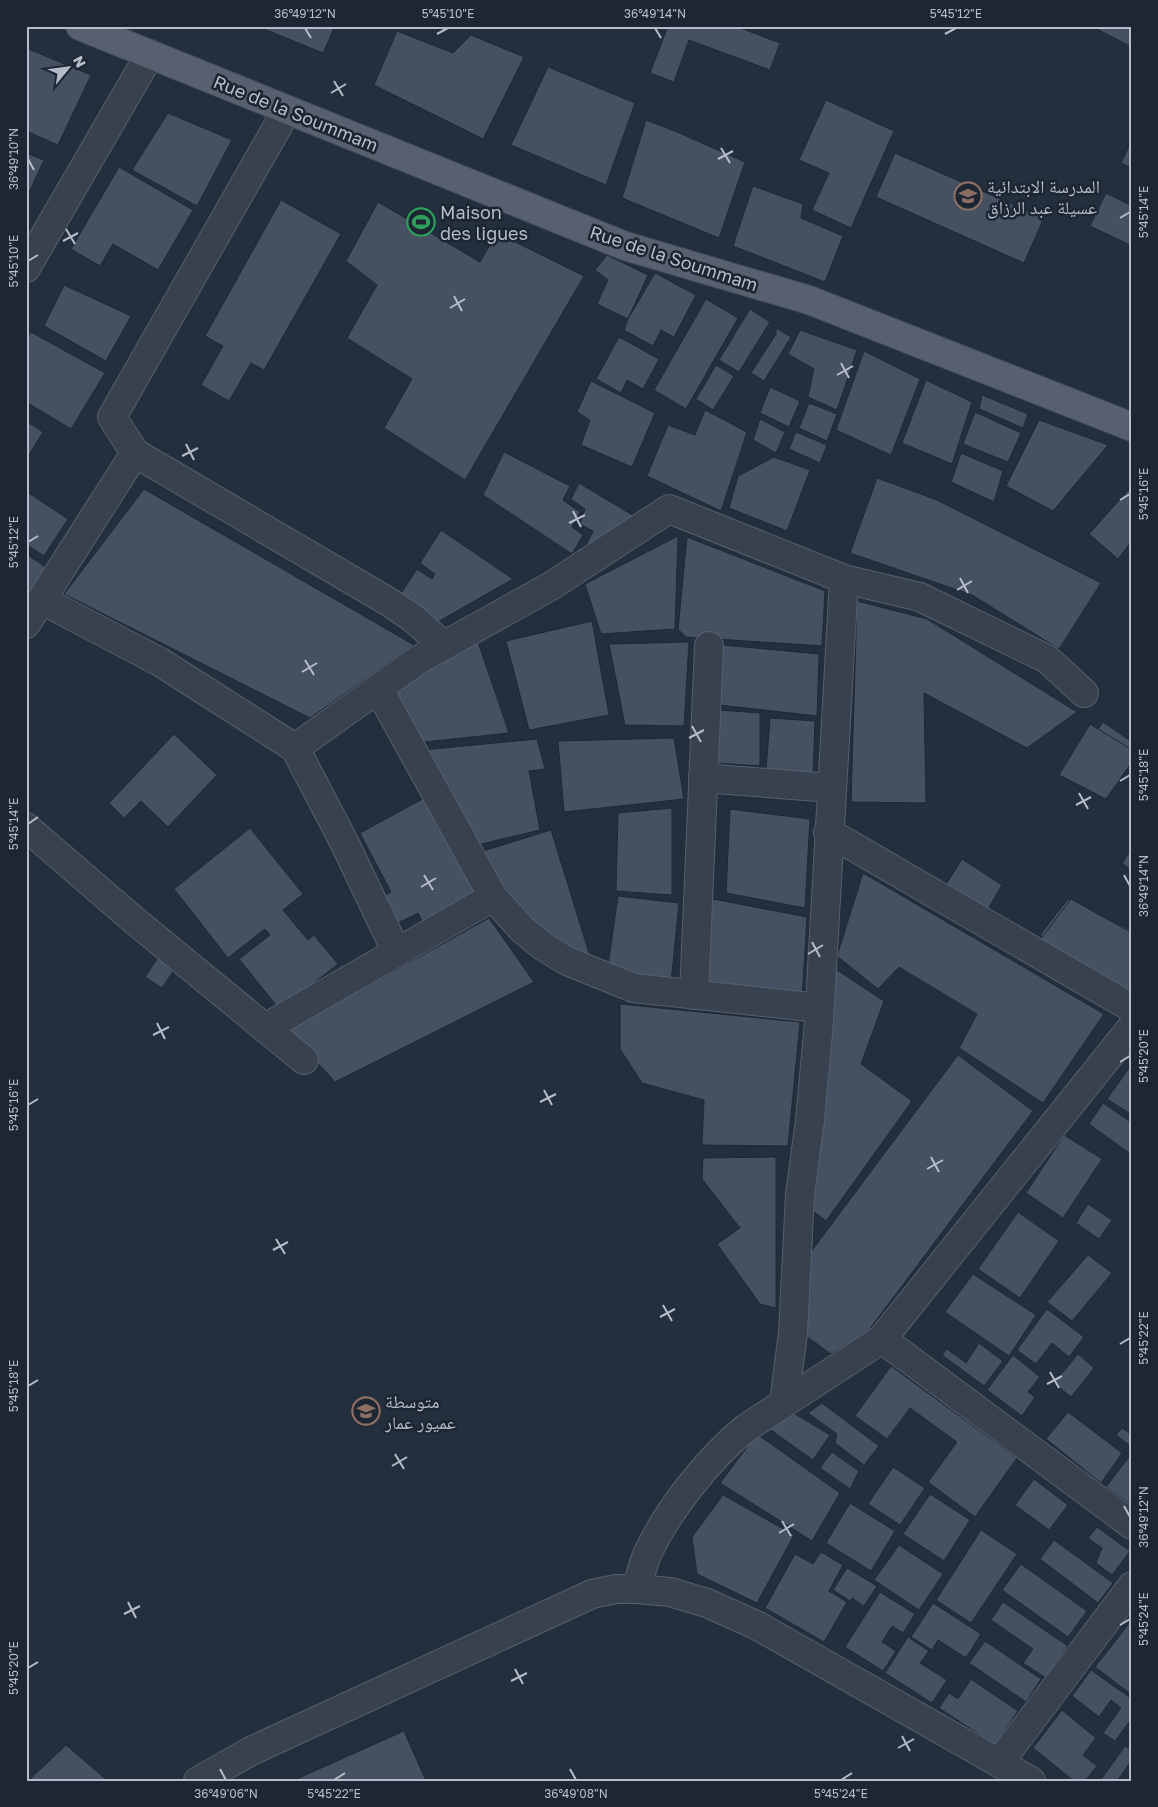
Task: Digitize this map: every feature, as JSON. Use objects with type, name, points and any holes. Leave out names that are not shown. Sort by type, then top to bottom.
[{"type":"main road","name":"Rue de la Soummam","points":[[80,26],[625,246],[809,300],[1132,427]]},
{"type":"street","points":[[29,256],[150,54]]},
{"type":"street","points":[[287,110],[112,417],[135,453],[389,602],[414,619],[444,646]]},
{"type":"street","points":[[26,624],[135,453]]},
{"type":"street","points":[[295,748],[418,660],[551,586],[669,509],[844,579],[920,597],[1047,659],[1084,693]]},
{"type":"street","points":[[784,1402],[793,1333],[800,1195],[810,1120],[819,1008],[844,579]]},
{"type":"street","points":[[42,600],[160,662],[295,748],[344,842],[398,953]]},
{"type":"street","points":[[694,995],[709,646]]},
{"type":"street","points":[[378,688],[493,897],[524,930],[544,947],[567,961],[634,988],[819,1008]]},
{"type":"street","points":[[703,778],[831,788]]},
{"type":"street","points":[[26,827],[135,921],[304,1060]]},
{"type":"street","points":[[828,832],[1132,1008]]},
{"type":"street","points":[[265,1028],[493,897]]},
{"type":"street","points":[[637,1589],[646,1557],[659,1531],[712,1458],[734,1437],[784,1402],[882,1339],[1132,1028]]},
{"type":"street","points":[[882,1339],[1132,1525]]},
{"type":"street","points":[[999,1763],[1132,1586]]},
{"type":"street","points":[[198,1781],[251,1751],[592,1594],[616,1589],[670,1592],[707,1603],[758,1626],[1031,1781]]},
{"type":"building","points":[[265,26],[335,26],[323,53],[264,29]]},
{"type":"building","points":[[668,26],[735,26],[780,43],[770,70],[689,40],[674,82],[650,73]]},
{"type":"building","points":[[1091,26],[1132,26],[1132,47]]},
{"type":"building","points":[[397,31],[453,53],[471,35],[524,57],[483,139],[374,85]]},
{"type":"building","points":[[26,48],[91,75],[58,145],[26,131]]},
{"type":"building","points":[[548,67],[635,103],[606,185],[511,145]]},
{"type":"building","points":[[826,100],[894,131],[851,228],[812,210],[829,173],[799,160]]},
{"type":"building","points":[[168,113],[232,140],[197,206],[132,170]]},
{"type":"building","points":[[646,120],[745,162],[719,238],[622,198]]},
{"type":"building","points":[[1132,140],[1132,168],[1121,163]]},
{"type":"building","points":[[26,153],[44,160],[26,199]]},
{"type":"building","points":[[895,153],[1044,218],[1024,263],[876,197]]},
{"type":"building","points":[[119,167],[193,210],[158,270],[113,244],[100,266],[71,249]]},
{"type":"building","points":[[753,186],[803,204],[801,218],[843,236],[825,282],[733,246]]},
{"type":"building","points":[[1106,193],[1132,206],[1132,246],[1090,226]]},
{"type":"building","points":[[281,200],[341,234],[264,370],[251,363],[229,401],[201,385],[223,346],[205,336]]},
{"type":"building","points":[[378,202],[480,262],[497,233],[584,276],[465,480],[384,428],[412,379],[347,338],[377,285],[346,261]]},
{"type":"building","points":[[607,255],[648,275],[628,319],[597,304],[608,280],[595,270]]},
{"type":"building","points":[[655,273],[696,295],[674,337],[661,330],[653,346],[624,330],[628,319]]},
{"type":"building","points":[[64,285],[131,316],[106,361],[44,326]]},
{"type":"building","points":[[706,299],[738,318],[686,409],[654,390]]},
{"type":"building","points":[[750,309],[770,322],[739,372],[719,360]]},
{"type":"building","points":[[776,328],[791,337],[764,381],[751,373],[776,334]]},
{"type":"building","points":[[800,330],[857,350],[837,410],[808,397],[814,369],[788,354]]},
{"type":"building","points":[[31,332],[105,373],[71,429],[26,402],[26,340]]},
{"type":"building","points":[[619,337],[659,359],[643,389],[627,380],[621,393],[596,379]]},
{"type":"building","points":[[864,351],[920,379],[891,455],[836,430]]},
{"type":"building","points":[[716,365],[734,376],[713,410],[696,399]]},
{"type":"building","points":[[926,380],[972,402],[952,464],[902,443]]},
{"type":"building","points":[[591,381],[655,413],[632,467],[581,445],[590,420],[577,412]]},
{"type":"building","points":[[770,387],[800,401],[789,427],[760,413]]},
{"type":"building","points":[[982,395],[1028,414],[1023,428],[979,409]]},
{"type":"building","points":[[809,403],[837,414],[827,441],[799,428]]},
{"type":"building","points":[[705,410],[747,432],[721,511],[647,476],[668,425],[695,435]]},
{"type":"building","points":[[975,412],[1021,433],[1008,462],[963,444]]},
{"type":"building","points":[[760,419],[785,432],[776,453],[753,440]]},
{"type":"building","points":[[1039,420],[1108,445],[1053,511],[1006,486]]},
{"type":"building","points":[[26,421],[43,432],[26,460]]},
{"type":"building","points":[[796,432],[827,445],[820,463],[789,449]]},
{"type":"building","points":[[504,452],[570,486],[563,500],[580,512],[572,527],[583,535],[572,554],[483,495]]},
{"type":"building","points":[[961,453],[1003,471],[994,502],[951,482]]},
{"type":"building","points":[[774,457],[810,470],[787,531],[729,508],[738,476]]},
{"type":"building","points":[[877,478],[937,500],[1101,583],[1059,649],[972,595],[850,553]]},
{"type":"building","points":[[579,483],[634,516],[582,554],[593,531],[580,524],[585,509],[571,499]]},
{"type":"building","points":[[1132,486],[1132,541],[1118,559],[1089,534]]},
{"type":"building","points":[[144,489],[414,645],[310,718],[64,594]]},
{"type":"building","points":[[27,492],[68,519],[44,556],[26,544]]},
{"type":"building","points":[[441,530],[513,579],[436,623],[398,598],[417,569],[432,579],[435,574],[420,563]]},
{"type":"building","points":[[678,536],[675,629],[601,634],[585,584]]},
{"type":"building","points":[[687,537],[825,591],[822,646],[686,637],[678,629]]},
{"type":"building","points":[[26,554],[47,568],[26,599]]},
{"type":"building","points":[[857,601],[927,619],[1077,712],[1027,748],[924,693],[926,803],[851,802]]},
{"type":"building","points":[[592,621],[609,715],[529,730],[506,641]]},
{"type":"building","points":[[478,642],[509,733],[416,743],[390,687]]},
{"type":"building","points":[[689,642],[684,726],[625,725],[609,644]]},
{"type":"building","points":[[723,645],[819,654],[817,716],[719,705]]},
{"type":"building","points":[[718,710],[760,713],[760,766],[715,763]]},
{"type":"building","points":[[770,718],[815,721],[813,778],[766,770]]},
{"type":"building","points":[[1103,722],[1132,742],[1132,760],[1104,799],[1067,773]]},
{"type":"building","points":[[1090,724],[1132,750],[1132,762],[1106,799],[1059,775]]},
{"type":"building","points":[[174,734],[217,775],[168,827],[141,801],[124,818],[109,803]]},
{"type":"building","points":[[674,738],[684,799],[564,812],[558,741]]},
{"type":"building","points":[[537,739],[545,769],[529,771],[540,830],[473,846],[422,750]]},
{"type":"building","points":[[430,795],[486,898],[427,930],[418,913],[396,924],[381,898],[391,892],[360,833]]},
{"type":"building","points":[[672,808],[672,895],[616,891],[618,813]]},
{"type":"building","points":[[730,809],[810,819],[805,908],[726,893]]},
{"type":"building","points":[[250,828],[303,894],[283,910],[308,940],[314,935],[338,964],[280,1010],[239,959],[270,935],[265,929],[228,958],[174,889]]},
{"type":"building","points":[[551,830],[593,966],[552,942],[508,900],[477,853]]},
{"type":"building","points":[[1132,849],[1132,871],[1122,863]]},
{"type":"building","points":[[962,859],[1002,885],[987,911],[945,886]]},
{"type":"building","points":[[863,873],[1104,1014],[1043,1103],[959,1048],[977,1014],[899,967],[878,989],[837,956]]},
{"type":"building","points":[[618,896],[679,903],[671,983],[608,966]]},
{"type":"building","points":[[713,899],[807,917],[802,999],[703,988]]},
{"type":"building","points":[[1068,899],[1132,931],[1132,988],[1040,935]]},
{"type":"building","points":[[1071,899],[1132,933],[1132,992],[1039,941]]},
{"type":"building","points":[[489,918],[534,982],[335,1082],[288,1030]]},
{"type":"building","points":[[159,956],[176,967],[162,988],[145,977]]},
{"type":"building","points":[[834,968],[884,1001],[861,1064],[912,1101],[826,1221],[813,1211]]},
{"type":"building","points":[[620,1004],[800,1022],[788,1146],[702,1145],[704,1100],[642,1083],[620,1049]]},
{"type":"building","points":[[958,1055],[1033,1111],[866,1334],[831,1354],[806,1336],[810,1253]]},
{"type":"building","points":[[1132,1064],[1132,1115],[1107,1099]]},
{"type":"building","points":[[1103,1103],[1132,1123],[1132,1155],[1089,1124]]},
{"type":"building","points":[[1064,1135],[1102,1159],[1063,1218],[1026,1193]]},
{"type":"building","points":[[776,1157],[776,1308],[760,1304],[717,1244],[740,1228],[702,1179],[703,1158]]},
{"type":"building","points":[[1088,1204],[1112,1220],[1099,1239],[1076,1223]]},
{"type":"building","points":[[1018,1212],[1059,1241],[1020,1298],[978,1269]]},
{"type":"building","points":[[1088,1255],[1112,1273],[1072,1321],[1047,1302]]},
{"type":"building","points":[[973,1274],[1036,1315],[1009,1356],[945,1312]]},
{"type":"building","points":[[1047,1309],[1084,1337],[1069,1357],[1052,1343],[1036,1364],[1017,1350]]},
{"type":"building","points":[[979,1343],[1003,1361],[984,1386],[942,1355],[947,1349],[966,1363]]},
{"type":"building","points":[[1078,1354],[1094,1368],[1071,1397],[1054,1383]]},
{"type":"building","points":[[1013,1355],[1040,1377],[1028,1392],[1035,1397],[1022,1416],[987,1390]]},
{"type":"building","points":[[891,1366],[1017,1458],[975,1517],[928,1482],[957,1442],[910,1408],[887,1439],[855,1416]]},
{"type":"building","points":[[822,1403],[879,1446],[864,1465],[835,1443],[837,1434],[808,1413]]},
{"type":"building","points":[[790,1411],[830,1435],[813,1460],[768,1428]]},
{"type":"building","points":[[1068,1412],[1122,1453],[1101,1483],[1046,1439]]},
{"type":"building","points":[[1122,1428],[1132,1435],[1132,1447],[1116,1435]]},
{"type":"building","points":[[757,1434],[840,1493],[812,1541],[720,1483]]},
{"type":"building","points":[[832,1452],[859,1471],[850,1489],[820,1468]]},
{"type":"building","points":[[1132,1453],[1132,1506],[1106,1487]]},
{"type":"building","points":[[893,1467],[925,1488],[900,1525],[868,1504]]},
{"type":"building","points":[[1034,1479],[1068,1505],[1049,1530],[1015,1505]]},
{"type":"building","points":[[930,1494],[970,1520],[944,1561],[903,1534]]},
{"type":"building","points":[[723,1495],[794,1535],[757,1603],[697,1574],[692,1537]]},
{"type":"building","points":[[850,1503],[895,1531],[871,1571],[826,1543]]},
{"type":"building","points":[[1097,1527],[1130,1551],[1112,1575],[1096,1563],[1102,1548],[1088,1538]]},
{"type":"building","points":[[981,1530],[1017,1554],[971,1623],[936,1600]]},
{"type":"building","points":[[1054,1540],[1113,1583],[1098,1603],[1040,1559]]},
{"type":"building","points":[[899,1545],[943,1574],[919,1610],[874,1580]]},
{"type":"building","points":[[821,1552],[843,1565],[829,1591],[847,1602],[824,1642],[765,1608],[795,1554],[813,1564]]},
{"type":"building","points":[[1021,1564],[1087,1611],[1068,1637],[1002,1590]]},
{"type":"building","points":[[847,1568],[877,1586],[864,1606],[852,1598],[850,1601],[833,1590]]},
{"type":"building","points":[[880,1592],[915,1614],[903,1633],[892,1626],[882,1642],[896,1651],[883,1671],[845,1647]]},
{"type":"building","points":[[1003,1602],[1068,1646],[1046,1678],[1023,1663],[1033,1649],[991,1620]]},
{"type":"building","points":[[933,1603],[981,1634],[966,1658],[938,1640],[932,1650],[911,1637]]},
{"type":"building","points":[[1132,1621],[1132,1695],[1095,1667]]},
{"type":"building","points":[[908,1637],[929,1651],[920,1663],[947,1680],[932,1703],[885,1673]]},
{"type":"building","points":[[985,1641],[1041,1679],[1026,1702],[969,1663]]},
{"type":"building","points":[[1091,1670],[1132,1699],[1132,1718],[1115,1741],[1103,1733],[1121,1708],[1111,1700],[1099,1717],[1072,1696]]},
{"type":"building","points":[[971,1679],[1018,1711],[995,1745],[939,1708],[949,1693],[958,1699]]},
{"type":"building","points":[[1062,1710],[1096,1738],[1083,1755],[1097,1766],[1085,1781],[1074,1781],[1033,1748]]},
{"type":"building","points":[[404,1731],[426,1781],[292,1781]]},
{"type":"building","points":[[66,1745],[108,1781],[28,1781]]},
{"type":"building","points":[[1132,1745],[1132,1760],[1117,1781],[1100,1781],[1125,1746],[1130,1749]]},
{"type":"place","name":"المدرسة الابتدائية عسيلة عبد الرزاق","points":[[968,196]]},
{"type":"place","name":"Maison des ligues","points":[[421,222]]},
{"type":"place","name":"متوسطة عميور عمار","points":[[366,1411]]}]
